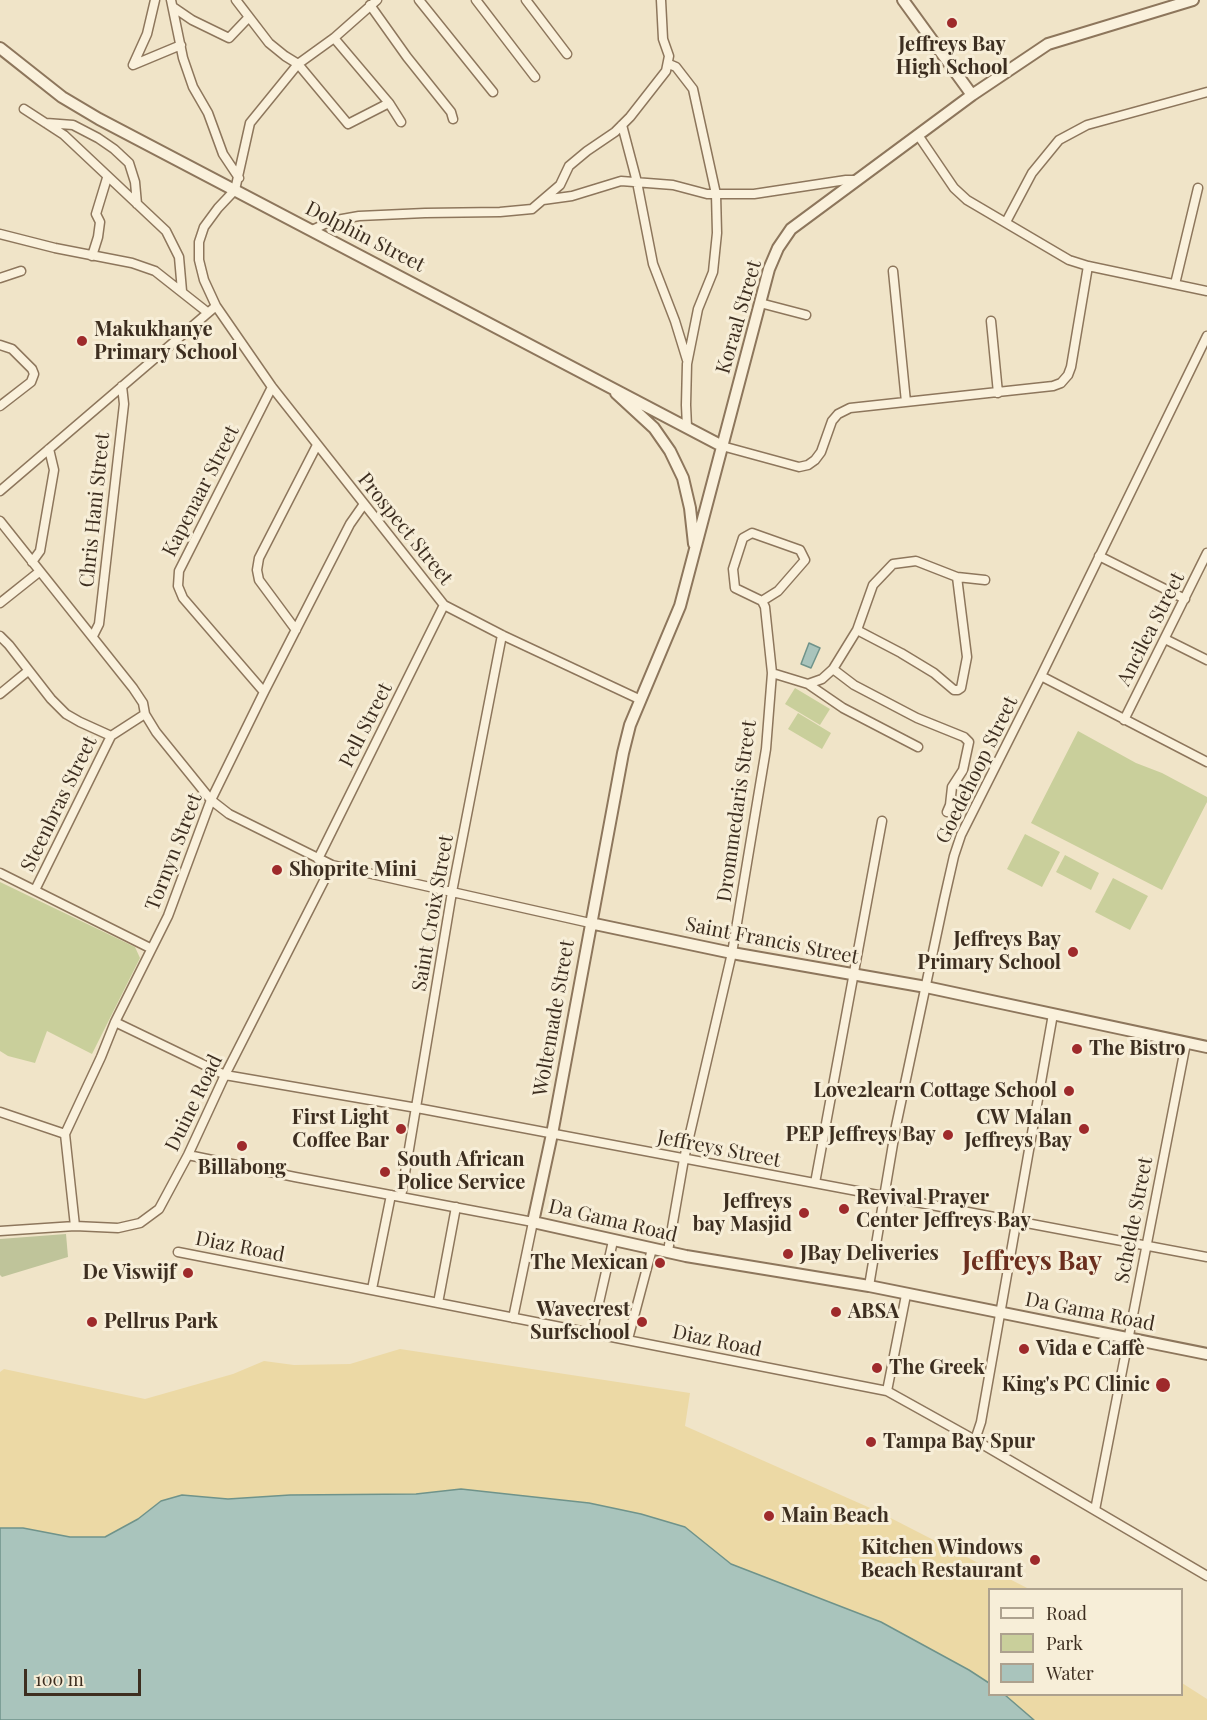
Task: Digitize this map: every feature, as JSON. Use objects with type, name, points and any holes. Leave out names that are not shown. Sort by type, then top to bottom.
[{"type":"street","points":[[155,0],[147,34],[133,64],[180,45]]},
{"type":"street","points":[[236,0],[269,43],[298,64],[348,124],[389,103]]},
{"type":"street","points":[[419,0],[493,92]]},
{"type":"street","points":[[476,0],[535,77]]},
{"type":"street","points":[[526,0],[567,54]]},
{"type":"street","points":[[312,230],[331,221],[359,216],[532,209],[560,184],[569,166],[622,125],[655,86],[669,64],[669,56],[663,39],[661,0]]},
{"type":"street","points":[[903,0],[972,95]]},
{"type":"street","name":"Koraal Street","points":[[630,725],[680,606],[769,269],[778,248],[791,229],[972,95],[1048,44],[1193,0]]},
{"type":"street","points":[[235,190],[249,123],[298,64],[334,38],[374,2],[407,57],[452,112],[453,119]]},
{"type":"street","points":[[172,4],[180,45],[193,87],[208,113],[223,154],[239,178]]},
{"type":"street","points":[[172,4],[192,20],[229,38],[249,17]]},
{"type":"street","points":[[334,38],[389,103],[400,122]]},
{"type":"street","name":"Dolphin Street","points":[[0,48],[62,97],[722,446]]},
{"type":"street","points":[[669,64],[676,67],[693,89],[716,194],[717,233],[713,272],[698,309],[687,363],[687,427]]},
{"type":"street","points":[[1006,222],[1032,173],[1059,140],[1087,125],[1207,92]]},
{"type":"street","points":[[24,109],[64,135],[107,178],[166,231],[179,257],[182,291]]},
{"type":"street","points":[[46,123],[73,125],[114,149],[129,163],[135,182],[136,204]]},
{"type":"street","points":[[622,125],[637,182],[653,264],[675,321],[687,363]]},
{"type":"street","points":[[918,135],[954,188],[967,200],[1069,260],[1207,291]]},
{"type":"street","points":[[92,255],[100,222],[96,214],[107,178]]},
{"type":"street","points":[[543,200],[572,196],[621,181],[673,185],[707,194],[754,194],[856,180]]},
{"type":"street","points":[[1175,284],[1198,188]]},
{"type":"street","name":"Prospect Street","points":[[235,190],[204,227],[199,242],[198,260],[204,280],[216,306],[272,387],[316,445],[444,605],[502,635],[641,700]]},
{"type":"street","points":[[0,234],[132,263],[156,271],[207,312]]},
{"type":"street","points":[[722,446],[799,467],[815,460],[821,452],[832,421],[838,414],[850,408],[1053,387],[1061,383],[1068,375],[1088,266]]},
{"type":"street","points":[[0,278],[21,271]]},
{"type":"street","points":[[893,271],[906,402]]},
{"type":"street","points":[[760,303],[806,315]]},
{"type":"street","points":[[0,491],[216,306]]},
{"type":"street","points":[[991,321],[998,393]]},
{"type":"street","name":"Goedehoop Street","points":[[869,1286],[897,1126],[954,856],[961,835],[1207,336]]},
{"type":"street","points":[[0,345],[12,349],[32,369],[34,377],[31,382],[0,406]]},
{"type":"street","points":[[605,383],[654,428],[670,451],[683,478],[693,526],[694,556]]},
{"type":"street","name":"Chris Hani Street","points":[[93,636],[99,624],[124,404],[122,386]]},
{"type":"street","name":"Kapenaar Street","points":[[264,692],[183,598],[178,586],[178,571],[272,387]]},
{"type":"street","points":[[296,630],[259,580],[257,570],[259,558],[316,445]]},
{"type":"street","points":[[32,562],[40,551],[54,470],[49,450]]},
{"type":"street","name":"Tornyn Street","points":[[65,1134],[115,1022],[168,916],[211,800],[350,524],[364,504]]},
{"type":"street","name":"Saint Francis Street","points":[[0,522],[133,688],[143,703],[144,714],[156,732],[211,800],[229,814],[318,859],[332,865],[590,923],[732,953],[926,987],[1207,1047]]},
{"type":"street","points":[[752,533],[800,550],[805,560],[778,591],[762,601],[735,588],[733,569],[742,538],[752,533]]},
{"type":"street","name":"Ancilea Street","points":[[1124,720],[1207,553]]},
{"type":"street","points":[[1099,556],[1185,599]]},
{"type":"street","points":[[808,684],[822,679],[833,669],[857,630],[873,585],[893,564],[916,561],[957,577],[985,580]]},
{"type":"street","points":[[0,603],[39,572]]},
{"type":"street","points":[[857,630],[901,653],[934,673],[954,690],[958,690],[961,688],[967,657],[957,577]]},
{"type":"street","name":"Drommedaris Street","points":[[668,1251],[684,1159],[732,953],[766,749],[772,672],[765,607],[762,601]]},
{"type":"street","name":"Pell Street","points":[[318,859],[444,605]]},
{"type":"street","name":"Saint Croix Street","points":[[401,1197],[452,892],[502,635]]},
{"type":"street","points":[[0,636],[66,714],[111,736]]},
{"type":"street","points":[[1165,639],[1207,660]]},
{"type":"street","points":[[833,669],[854,685],[917,718],[964,737],[969,742],[963,770],[952,788],[947,812]]},
{"type":"street","points":[[0,694],[28,671]]},
{"type":"street","points":[[772,672],[808,684],[843,708],[918,747]]},
{"type":"street","points":[[1041,676],[1207,762]]},
{"type":"street","name":"Steenbras Street","points":[[35,890],[111,736],[144,714]]},
{"type":"street","name":"Woltemade Street","points":[[513,1318],[552,1134],[590,923],[630,725]]},
{"type":"street","points":[[815,1183],[882,821]]},
{"type":"street","name":"Duine Road","points":[[0,1232],[75,1226],[118,1228],[141,1223],[159,1209],[332,865]]},
{"type":"street","points":[[0,873],[150,948]]},
{"type":"street","points":[[975,1440],[981,1422],[1053,1014]]},
{"type":"street","name":"Jeffreys Street","points":[[115,1022],[225,1075],[417,1108],[1207,1257]]},
{"type":"street","name":"Schelde Street","points":[[1095,1510],[1186,1043]]},
{"type":"street","points":[[0,1112],[65,1134],[75,1226]]},
{"type":"street","name":"Da Gama Road","points":[[188,1155],[533,1222],[652,1249],[869,1286],[1207,1354]]},
{"type":"street","points":[[372,1289],[391,1195]]},
{"type":"street","points":[[438,1303],[456,1207]]},
{"type":"street","points":[[592,1333],[613,1241]]},
{"type":"street","points":[[628,1340],[652,1249]]},
{"type":"street","name":"Diaz Road","points":[[178,1252],[887,1391],[1207,1576]]},
{"type":"street","points":[[887,1391],[906,1295]]},
{"type":"green space","points":[[795,688],[830,709],[820,725],[785,704]]},
{"type":"green space","points":[[798,713],[831,733],[822,749],[788,729]]},
{"type":"green space","points":[[1078,731],[1136,763],[1162,773],[1207,797],[1207,802],[1162,890],[1031,823]]},
{"type":"green space","points":[[1025,834],[1060,852],[1042,887],[1007,869]]},
{"type":"green space","points":[[1065,855],[1099,873],[1091,890],[1056,872]]},
{"type":"green space","points":[[1113,878],[1148,896],[1130,930],[1095,912]]},
{"type":"green space","points":[[0,882],[135,947],[140,958],[92,1054],[47,1031],[35,1063],[8,1056],[0,1051]]},
{"type":"green space","points":[[66,1234],[68,1257],[2,1277],[0,1275],[0,1239]]},
{"type":"sand","name":"Main Beach","points":[[400,1349],[690,1393],[685,1426],[877,1511],[1027,1588],[988,1588],[988,1682],[881,1622],[731,1564],[685,1527],[641,1514],[589,1503],[461,1489],[416,1494],[290,1495],[228,1499],[182,1495],[161,1501],[138,1519],[106,1537],[70,1537],[23,1528],[0,1528],[0,1372],[4,1369],[145,1399],[233,1374],[264,1361],[294,1365],[350,1364]]},
{"type":"sand","points":[[1183,1684],[1207,1699],[1207,1720],[1034,1720],[1006,1696],[1183,1696]]},
{"type":"water","points":[[809,643],[820,648],[811,668],[801,664]]},
{"type":"water","points":[[461,1489],[589,1503],[641,1514],[685,1527],[731,1564],[881,1622],[969,1670],[988,1682],[988,1696],[1006,1696],[1034,1720],[0,1720],[0,1528],[23,1528],[70,1537],[105,1537],[138,1519],[161,1501],[182,1495],[228,1499],[290,1495],[416,1494]]},
{"type":"place","name":"Jeffreys Bay High School","points":[[952,23]]},
{"type":"place","name":"Makukhanye Primary School","points":[[82,341]]},
{"type":"place","name":"Shoprite Mini","points":[[277,870]]},
{"type":"place","name":"Jeffreys Bay Primary School","points":[[1073,952]]},
{"type":"place","name":"The Bistro","points":[[1077,1049]]},
{"type":"place","name":"Love2learn Cottage School","points":[[1069,1091]]},
{"type":"place","name":"First Light Coffee Bar","points":[[401,1129]]},
{"type":"place","name":"CW Malan Jeffreys Bay","points":[[1084,1129]]},
{"type":"place","name":"PEP Jeffreys Bay","points":[[948,1135]]},
{"type":"place","name":"Billabong","points":[[242,1146]]},
{"type":"place","name":"South African Police Service","points":[[385,1172]]},
{"type":"place","name":"Revival Prayer Center Jeffreys Bay","points":[[844,1209]]},
{"type":"place","name":"Jeffreys bay Masjid","points":[[804,1213]]},
{"type":"place","name":"JBay Deliveries","points":[[788,1254]]},
{"type":"place","name":"The Mexican","points":[[660,1263]]},
{"type":"place","name":"De Viswijf","points":[[188,1273]]},
{"type":"place","name":"ABSA","points":[[836,1312]]},
{"type":"place","name":"Pellrus Park","points":[[92,1322]]},
{"type":"place","name":"Wavecrest Surfschool","points":[[642,1322]]},
{"type":"place","name":"Vida e Caffè","points":[[1024,1349]]},
{"type":"place","name":"The Greek","points":[[877,1368]]},
{"type":"place","name":"King's PC Clinic","points":[[1163,1385]]},
{"type":"place","name":"Tampa Bay Spur","points":[[871,1442]]},
{"type":"place","name":"Main Beach","points":[[769,1516]]},
{"type":"place","name":"Kitchen Windows Beach Restaurant","points":[[1035,1560]]},
{"type":"district","name":"Jeffreys Bay","points":[[1032,1262]]}]
